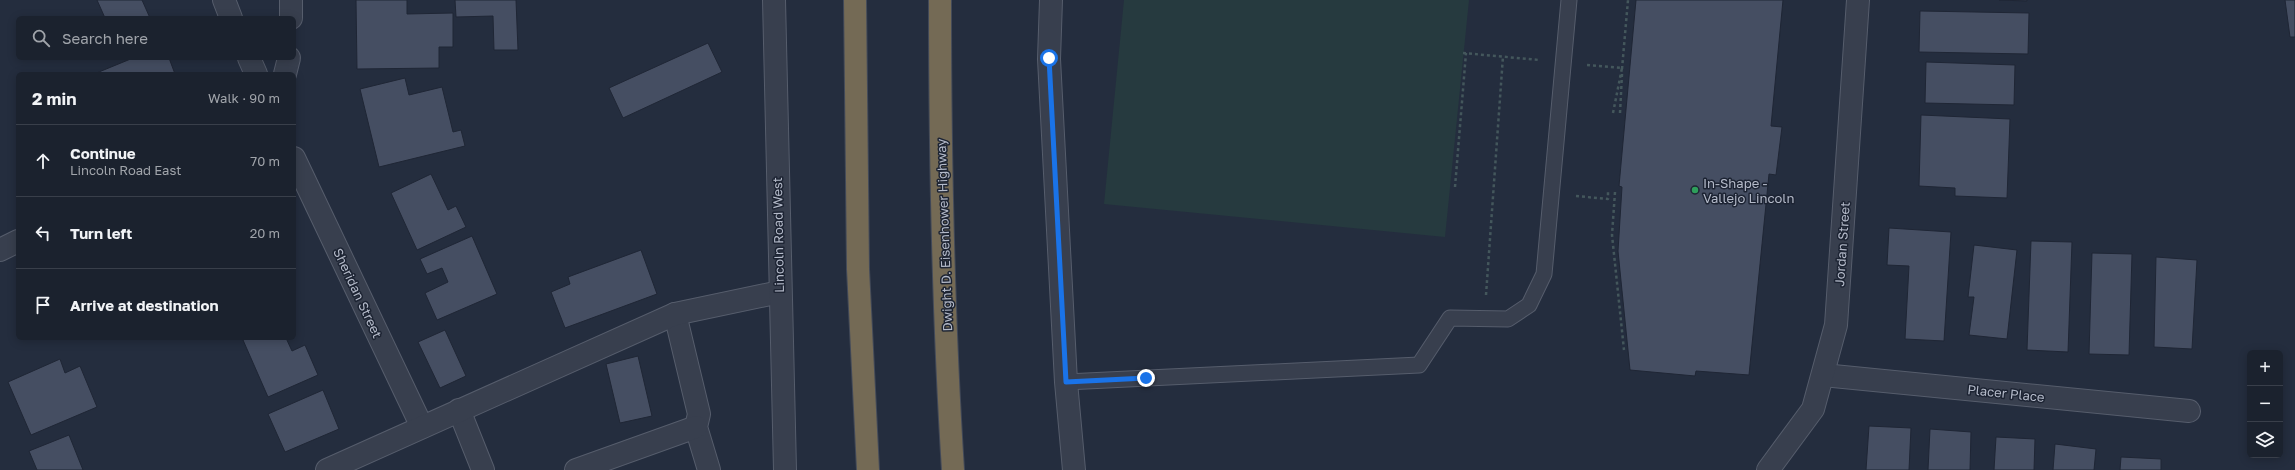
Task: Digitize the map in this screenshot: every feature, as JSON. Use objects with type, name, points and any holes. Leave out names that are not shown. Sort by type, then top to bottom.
[{"type":"highway","points":[[855,0],[858,269],[868,470]]},
{"type":"highway","name":"Dwight D. Eisenhower Highway","points":[[940,0],[940,120],[948,386],[953,470]]},
{"type":"street","points":[[224,0],[230,16]]},
{"type":"street","points":[[291,0],[291,16]]},
{"type":"street","name":"Lincoln Road West","points":[[774,0],[785,470]]},
{"type":"street","points":[[1051,0],[1049,58],[1066,382],[1074,470]]},
{"type":"street","name":"Jordan Street","points":[[1768,470],[1813,409],[1836,326],[1858,0]]},
{"type":"street","points":[[250,60],[255,72]]},
{"type":"street","points":[[286,72],[288,60]]},
{"type":"street","name":"Sheridan Street","points":[[296,162],[422,427]]},
{"type":"street","points":[[0,250],[16,242]]},
{"type":"street","points":[[327,470],[675,314],[780,292]]},
{"type":"street","points":[[675,314],[699,414],[696,427],[709,470]]},
{"type":"street","name":"Placer Place","points":[[1823,375],[2189,411]]},
{"type":"street","points":[[459,410],[483,470]]},
{"type":"street","points":[[576,470],[696,427]]},
{"type":"lane","points":[[1066,382],[1419,365],[1450,318],[1508,319],[1529,305],[1544,274],[1569,0]]},
{"type":"path","points":[[1620,113],[1628,0]]},
{"type":"path","points":[[1455,188],[1465,53],[1622,68]]},
{"type":"path","points":[[1484,319],[1503,56]]},
{"type":"path","points":[[1613,113],[1622,68]]},
{"type":"path","points":[[1552,193],[1608,199],[1608,192]]},
{"type":"path","points":[[1615,192],[1612,235],[1624,350]]},
{"type":"green space","points":[[1124,0],[1469,0],[1445,237],[1104,204]]},
{"type":"building","points":[[97,0],[142,0],[149,16],[104,16]]},
{"type":"building","points":[[356,0],[407,0],[407,14],[453,13],[453,47],[439,47],[439,68],[357,69]]},
{"type":"building","points":[[455,0],[516,0],[518,50],[494,50],[493,16],[456,17]]},
{"type":"building","name":"In-Shape - Vallejo Lincoln","points":[[1636,0],[1783,0],[1771,126],[1782,127],[1776,175],[1769,174],[1749,375],[1696,371],[1695,376],[1630,370],[1618,251],[1622,187],[1619,186]]},
{"type":"building","points":[[1999,0],[2027,0],[2027,1]]},
{"type":"building","points":[[2285,0],[2295,0],[2295,37],[2290,37]]},
{"type":"building","points":[[1920,11],[2029,13],[2028,54],[1919,52]]},
{"type":"building","points":[[708,43],[722,72],[623,118],[609,88]]},
{"type":"building","points":[[128,60],[170,60],[174,72],[99,72]]},
{"type":"building","points":[[1926,62],[2015,65],[2014,105],[1925,103]]},
{"type":"building","points":[[405,78],[409,95],[442,87],[453,132],[461,130],[465,146],[379,167],[360,89]]},
{"type":"building","points":[[1921,115],[2010,119],[2007,198],[1955,196],[1955,188],[1919,186]]},
{"type":"building","points":[[431,174],[448,210],[456,206],[466,227],[417,250],[391,193]]},
{"type":"building","points":[[1889,228],[1951,232],[1944,341],[1905,339],[1909,266],[1887,265]]},
{"type":"building","points":[[472,236],[497,294],[437,320],[425,293],[448,282],[442,268],[427,274],[420,259]]},
{"type":"building","points":[[2031,241],[2072,242],[2068,352],[2027,350]]},
{"type":"building","points":[[1974,245],[2017,250],[2007,339],[1969,335],[1974,297],[1968,297]]},
{"type":"building","points":[[641,250],[657,294],[565,328],[551,292],[570,284],[568,277]]},
{"type":"building","points":[[2092,253],[2132,254],[2129,355],[2089,354]]},
{"type":"building","points":[[2156,257],[2197,260],[2192,349],[2154,347]]},
{"type":"building","points":[[445,330],[466,376],[440,388],[418,342]]},
{"type":"building","points":[[243,340],[287,340],[292,351],[305,345],[318,375],[268,397]]},
{"type":"building","points":[[638,356],[652,416],[620,423],[606,364]]},
{"type":"building","points":[[60,359],[65,373],[80,366],[97,407],[31,435],[8,382]]},
{"type":"building","points":[[323,390],[339,429],[285,452],[268,414]]},
{"type":"building","points":[[1869,426],[1911,428],[1909,470],[1866,470]]},
{"type":"building","points":[[1930,429],[1971,432],[1970,470],[1928,470]]},
{"type":"building","points":[[69,435],[83,470],[37,470],[29,451]]},
{"type":"building","points":[[1996,437],[2035,439],[2034,470],[1994,470]]},
{"type":"building","points":[[2055,444],[2096,449],[2094,470],[2053,470]]},
{"type":"building","points":[[2121,457],[2161,459],[2161,470],[2120,470]]},
{"type":"place","name":"In-Shape - Vallejo Lincoln","points":[[1695,190]]},
{"type":"route","points":[[1049,58],[1066,382],[1146,378]]}]
